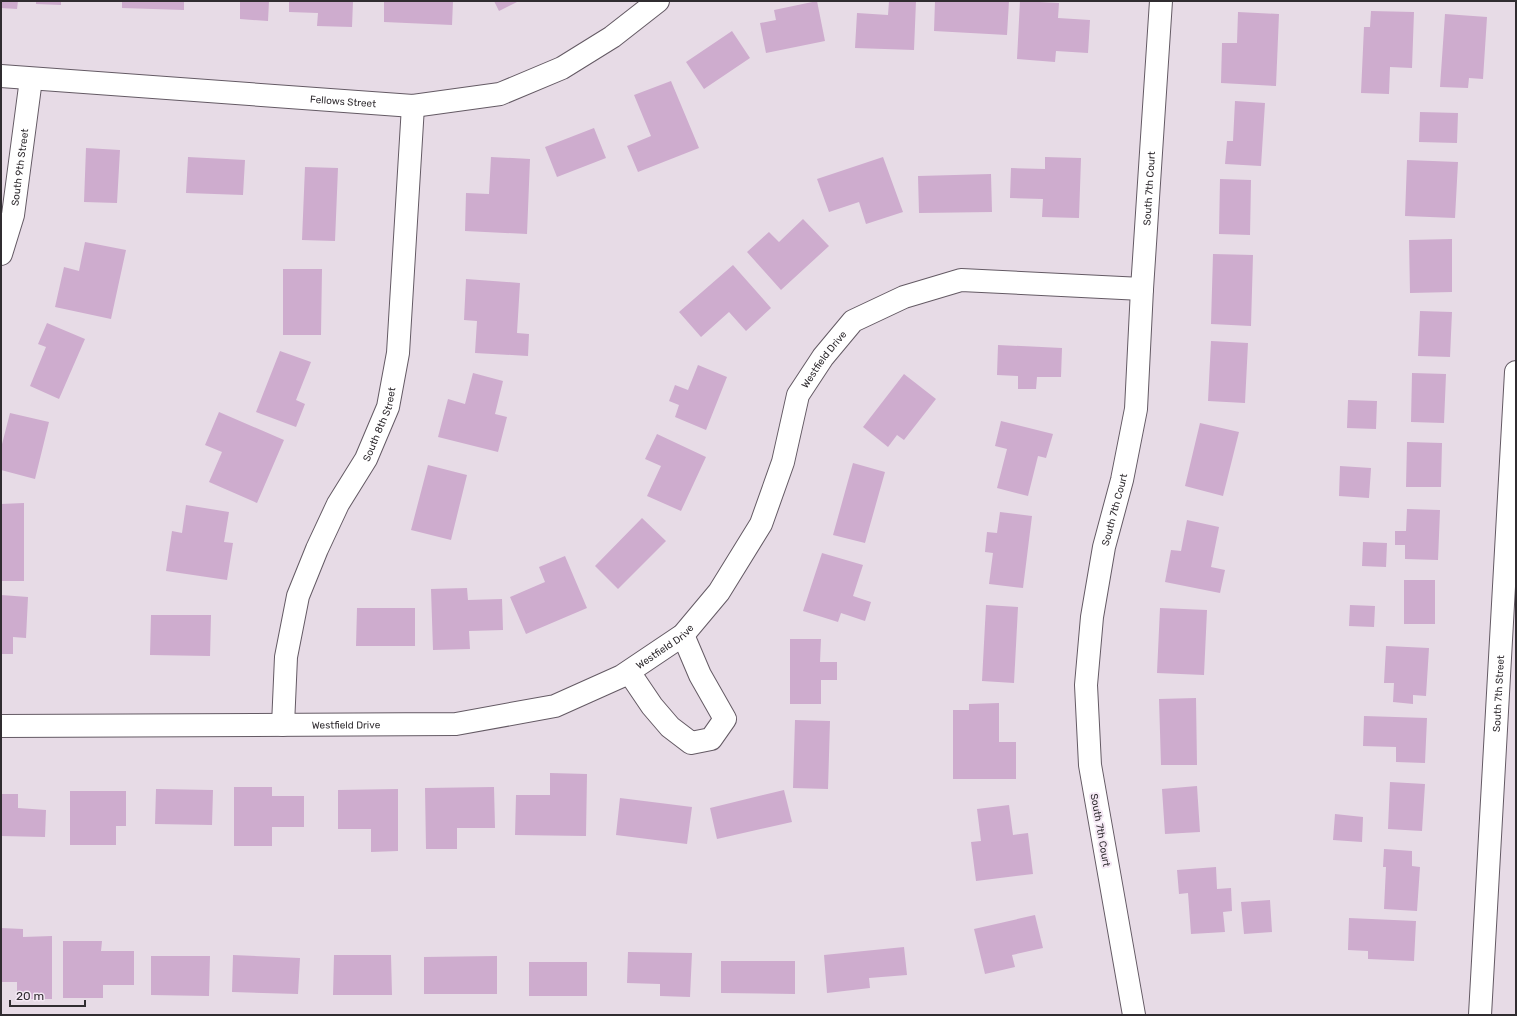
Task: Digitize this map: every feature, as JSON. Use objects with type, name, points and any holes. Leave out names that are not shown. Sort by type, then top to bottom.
[{"type":"street","name":"Fellows Street","points":[[1,76],[413,106],[500,94],[562,68],[612,37],[658,1]]},
{"type":"street","name":"South 7th Court","points":[[1134,1015],[1090,765],[1086,685],[1092,617],[1104,547],[1122,480],[1136,409],[1142,289],[1161,1]]},
{"type":"street","name":"South 9th Street","points":[[1,254],[13,215],[31,79]]},
{"type":"street","name":"South 8th Street","points":[[282,725],[286,657],[298,596],[338,504],[366,459],[388,407],[398,353],[413,106]]},
{"type":"street","name":"Westfield Drive","points":[[1,726],[456,724],[555,706],[622,676],[683,635],[719,592],[761,524],[783,462],[798,395],[823,357],[853,321],[904,297],[961,280],[1142,289]]},
{"type":"street","name":"South 7th Street","points":[[1480,1015],[1516,372]]},
{"type":"street","points":[[629,672],[652,706],[670,728],[691,743],[711,739],[725,719],[700,675],[683,635]]},
{"type":"building","points":[[1,1],[18,1],[17,9],[1,8]]},
{"type":"building","points":[[36,1],[61,1],[61,5],[36,4]]},
{"type":"building","points":[[122,1],[184,1],[184,10],[122,8]]},
{"type":"building","points":[[240,1],[269,1],[268,21],[240,19]]},
{"type":"building","points":[[289,1],[353,1],[352,27],[317,26],[318,13],[289,12]]},
{"type":"building","points":[[384,1],[453,1],[452,25],[384,22]]},
{"type":"building","points":[[494,1],[519,1],[499,11]]},
{"type":"building","points":[[817,1],[825,41],[766,53],[760,23],[776,20],[774,10]]},
{"type":"building","points":[[889,1],[916,1],[914,50],[855,48],[857,13],[888,15]]},
{"type":"building","points":[[935,1],[1009,1],[1007,35],[934,31]]},
{"type":"building","points":[[1020,1],[1059,3],[1058,18],[1090,20],[1088,53],[1056,51],[1055,62],[1017,59]]},
{"type":"building","points":[[1371,11],[1414,12],[1412,68],[1390,67],[1389,94],[1361,93],[1364,27],[1370,27]]},
{"type":"building","points":[[1238,12],[1279,14],[1276,86],[1221,83],[1222,43],[1237,43]]},
{"type":"building","points":[[1445,14],[1487,17],[1483,79],[1469,78],[1468,88],[1440,87]]},
{"type":"building","points":[[732,31],[750,58],[704,89],[686,62]]},
{"type":"building","points":[[671,81],[699,148],[638,172],[627,146],[651,136],[634,95]]},
{"type":"building","points":[[1235,101],[1265,103],[1261,166],[1225,164],[1227,141],[1233,141]]},
{"type":"building","points":[[1420,112],[1458,113],[1457,143],[1419,142]]},
{"type":"building","points":[[594,128],[606,158],[557,177],[545,147]]},
{"type":"building","points":[[86,148],[120,150],[117,203],[84,202]]},
{"type":"building","points":[[188,157],[245,160],[243,195],[186,193]]},
{"type":"building","points":[[491,157],[530,159],[527,234],[465,231],[466,193],[489,194]]},
{"type":"building","points":[[883,157],[903,212],[866,224],[859,202],[829,212],[817,179]]},
{"type":"building","points":[[1045,157],[1081,158],[1079,218],[1042,217],[1043,199],[1010,198],[1011,168],[1045,169]]},
{"type":"building","points":[[1407,160],[1458,162],[1455,218],[1405,216]]},
{"type":"building","points":[[305,167],[338,168],[335,241],[302,240]]},
{"type":"building","points":[[991,174],[992,212],[919,213],[918,176]]},
{"type":"building","points":[[1220,179],[1251,180],[1250,235],[1219,234]]},
{"type":"building","points":[[803,219],[829,246],[781,290],[747,252],[769,232],[779,242]]},
{"type":"building","points":[[1452,239],[1452,292],[1410,293],[1409,240]]},
{"type":"building","points":[[85,242],[126,250],[111,319],[55,307],[64,267],[79,271]]},
{"type":"building","points":[[1213,254],[1253,255],[1251,326],[1211,324]]},
{"type":"building","points":[[733,265],[771,308],[746,331],[729,312],[701,337],[679,312]]},
{"type":"building","points":[[283,269],[322,269],[321,335],[283,335]]},
{"type":"building","points":[[466,279],[520,283],[517,333],[529,334],[528,356],[475,353],[477,321],[464,320]]},
{"type":"building","points":[[1420,311],[1452,312],[1450,357],[1418,356]]},
{"type":"building","points":[[47,323],[85,339],[59,399],[30,386],[46,347],[38,344]]},
{"type":"building","points":[[1211,341],[1248,343],[1245,403],[1208,401]]},
{"type":"building","points":[[998,345],[1062,348],[1061,377],[1037,377],[1036,389],[1018,389],[1018,376],[997,375]]},
{"type":"building","points":[[280,351],[311,362],[296,400],[305,404],[296,427],[256,412]]},
{"type":"building","points":[[698,365],[727,377],[706,430],[675,417],[679,405],[669,401],[675,385],[688,390]]},
{"type":"building","points":[[473,373],[503,381],[495,414],[507,417],[498,452],[438,437],[448,399],[465,404]]},
{"type":"building","points":[[1412,373],[1446,374],[1444,423],[1411,422]]},
{"type":"building","points":[[904,374],[936,399],[904,440],[897,435],[888,447],[863,427]]},
{"type":"building","points":[[1348,400],[1377,401],[1376,429],[1347,428]]},
{"type":"building","points":[[219,412],[284,440],[257,503],[209,482],[222,452],[205,445]]},
{"type":"building","points":[[10,413],[49,422],[35,479],[1,470],[1,448]]},
{"type":"building","points":[[1001,421],[1053,434],[1046,458],[1038,456],[1028,496],[997,488],[1007,449],[995,446]]},
{"type":"building","points":[[1200,423],[1239,432],[1223,496],[1185,486]]},
{"type":"building","points":[[657,434],[706,457],[681,511],[647,496],[661,466],[645,459]]},
{"type":"building","points":[[1407,442],[1442,443],[1441,487],[1406,487]]},
{"type":"building","points":[[853,463],[885,472],[865,543],[833,535]]},
{"type":"building","points":[[428,465],[467,475],[451,540],[411,530]]},
{"type":"building","points":[[1340,466],[1371,468],[1369,498],[1339,496]]},
{"type":"building","points":[[24,503],[24,581],[1,581],[1,504]]},
{"type":"building","points":[[186,505],[229,512],[224,542],[233,543],[227,580],[166,571],[172,531],[182,533]]},
{"type":"building","points":[[1407,509],[1440,510],[1438,560],[1405,559],[1405,545],[1395,545],[1395,531],[1406,531]]},
{"type":"building","points":[[1000,512],[1032,516],[1023,588],[989,584],[993,553],[985,552],[987,532],[997,533]]},
{"type":"building","points":[[642,518],[666,541],[618,589],[595,566]]},
{"type":"building","points":[[1187,520],[1219,527],[1211,567],[1225,570],[1220,593],[1165,582],[1171,550],[1181,551]]},
{"type":"building","points":[[1363,542],[1387,543],[1386,567],[1362,566]]},
{"type":"building","points":[[822,553],[863,565],[853,596],[871,602],[865,621],[841,613],[838,622],[803,611]]},
{"type":"building","points":[[565,556],[587,608],[526,634],[510,597],[545,582],[539,567]]},
{"type":"building","points":[[1404,580],[1435,580],[1435,624],[1404,624]]},
{"type":"building","points":[[467,588],[468,600],[502,599],[503,630],[469,631],[470,649],[433,650],[431,589]]},
{"type":"building","points":[[1,595],[28,597],[26,638],[13,637],[13,654],[1,654]]},
{"type":"building","points":[[986,605],[1018,607],[1014,683],[982,681]]},
{"type":"building","points":[[1350,605],[1375,606],[1374,627],[1349,626]]},
{"type":"building","points":[[357,608],[415,608],[415,646],[356,646]]},
{"type":"building","points":[[1160,608],[1207,610],[1204,675],[1157,673]]},
{"type":"building","points":[[151,615],[211,615],[210,656],[150,655]]},
{"type":"building","points":[[790,639],[821,639],[820,662],[837,662],[837,680],[821,680],[821,704],[790,704]]},
{"type":"building","points":[[1386,646],[1429,648],[1426,696],[1413,695],[1413,704],[1393,702],[1394,683],[1384,683]]},
{"type":"building","points":[[1196,698],[1197,765],[1161,765],[1159,699]]},
{"type":"building","points":[[999,703],[999,742],[1016,742],[1016,779],[953,779],[953,710],[969,710],[969,704]]},
{"type":"building","points":[[1364,716],[1427,718],[1425,763],[1396,762],[1396,747],[1363,746]]},
{"type":"building","points":[[795,720],[830,721],[828,789],[793,788]]},
{"type":"building","points":[[550,773],[587,774],[586,836],[515,835],[516,795],[550,795]]},
{"type":"building","points":[[1390,782],[1425,784],[1422,831],[1388,829]]},
{"type":"building","points":[[1197,786],[1200,832],[1165,834],[1162,789]]},
{"type":"building","points":[[234,787],[272,787],[272,796],[304,796],[304,827],[272,827],[272,846],[234,846]]},
{"type":"building","points":[[494,787],[495,828],[457,828],[457,849],[426,849],[425,788]]},
{"type":"building","points":[[156,789],[213,790],[212,825],[155,824]]},
{"type":"building","points":[[398,789],[398,851],[371,852],[371,829],[338,829],[338,790]]},
{"type":"building","points":[[784,790],[792,822],[717,839],[710,808]]},
{"type":"building","points":[[70,791],[126,791],[126,826],[116,826],[116,845],[70,845]]},
{"type":"building","points":[[1,794],[18,794],[18,808],[46,810],[45,837],[1,836]]},
{"type":"building","points":[[620,798],[692,807],[687,844],[616,835]]},
{"type":"building","points":[[1009,805],[1013,835],[1028,833],[1033,874],[976,881],[971,842],[981,841],[977,809]]},
{"type":"building","points":[[1335,814],[1363,817],[1362,842],[1333,840]]},
{"type":"building","points":[[1384,849],[1412,851],[1412,866],[1420,867],[1417,911],[1384,909],[1386,867],[1383,867]]},
{"type":"building","points":[[1216,867],[1217,889],[1231,888],[1232,911],[1223,912],[1225,932],[1191,934],[1188,893],[1179,894],[1177,870]]},
{"type":"building","points":[[1270,900],[1272,932],[1244,934],[1241,902]]},
{"type":"building","points":[[1035,915],[1043,948],[1012,955],[1015,967],[985,974],[974,929]]},
{"type":"building","points":[[1349,918],[1416,921],[1414,961],[1368,959],[1368,951],[1348,950]]},
{"type":"building","points":[[1,928],[23,929],[23,937],[52,936],[52,999],[17,999],[17,982],[1,982]]},
{"type":"building","points":[[63,941],[102,941],[101,951],[134,951],[134,985],[103,985],[103,998],[63,998]]},
{"type":"building","points":[[904,947],[907,975],[869,978],[870,988],[827,993],[824,955]]},
{"type":"building","points":[[628,952],[692,953],[690,997],[660,996],[660,984],[627,983]]},
{"type":"building","points":[[233,955],[300,958],[298,994],[232,992]]},
{"type":"building","points":[[334,955],[391,955],[392,995],[333,995]]},
{"type":"building","points":[[151,956],[210,956],[209,996],[151,995]]},
{"type":"building","points":[[497,956],[497,994],[424,994],[424,957]]},
{"type":"building","points":[[721,961],[795,961],[795,994],[721,993]]},
{"type":"building","points":[[529,962],[587,962],[587,996],[529,996]]}]
